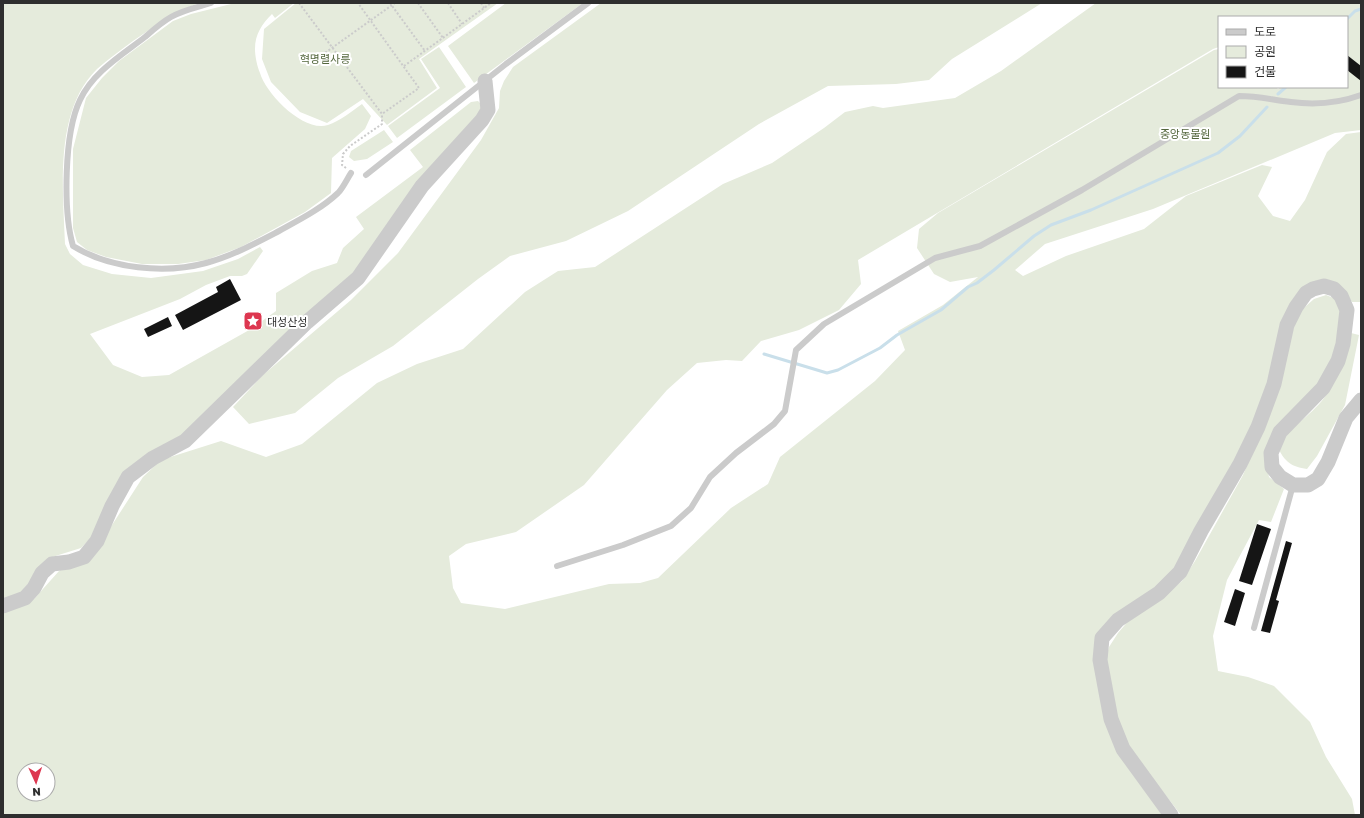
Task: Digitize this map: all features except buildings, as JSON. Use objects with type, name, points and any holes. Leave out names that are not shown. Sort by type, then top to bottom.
[{"type":"street","points":[[3,606],[25,598],[34,588],[42,573],[52,564],[69,562],[84,557],[97,541],[112,506],[128,477],[153,458],[185,440],[307,322],[358,278],[422,186],[482,120],[488,110],[485,81]]},
{"type":"street","points":[[1171,815],[1123,749],[1111,719],[1100,660],[1102,638],[1118,620],[1159,593],[1180,572],[1201,531],[1240,464],[1258,427],[1274,384],[1287,325],[1306,293],[1312,289],[1324,286],[1334,289],[1341,296],[1347,310],[1342,344],[1338,361],[1324,388],[1280,432],[1271,453],[1272,467],[1280,477],[1293,485],[1308,485],[1318,479],[1328,462],[1346,418],[1361,400]]},
{"type":"lane","points":[[211,3],[188,9],[171,17],[97,75],[80,100],[73,124],[69,149],[67,204],[74,246],[87,255],[142,268],[176,267],[206,263],[249,247],[305,217],[339,192],[351,173]]},
{"type":"lane","points":[[366,175],[485,81],[588,3]]},
{"type":"lane","points":[[557,566],[623,545],[671,526],[692,508],[710,477],[736,453],[774,424],[785,411],[796,350],[824,324],[856,304],[935,258],[980,246],[1082,190],[1239,96],[1269,97],[1281,101],[1306,103],[1331,102],[1361,95]]},
{"type":"lane","points":[[1254,628],[1293,485]]},
{"type":"path","points":[[299,3],[331,48],[382,114],[382,124],[350,146],[343,154],[342,165],[351,173]]},
{"type":"path","points":[[358,3],[419,88],[382,114]]},
{"type":"path","points":[[322,55],[391,4],[395,3]]},
{"type":"path","points":[[418,3],[443,38]]},
{"type":"path","points":[[448,3],[462,24]]},
{"type":"path","points":[[481,3],[484,8]]},
{"type":"path","points":[[404,66],[491,3]]},
{"type":"path","points":[[391,4],[425,51]]},
{"type":"green space","points":[[3,3],[199,3],[173,15],[157,25],[133,41],[97,69],[83,86],[74,106],[67,128],[63,176],[65,244],[70,254],[83,265],[112,274],[151,278],[203,271],[238,259],[260,247],[263,251],[247,274],[242,276],[230,276],[206,285],[180,299],[90,334],[113,365],[142,377],[169,375],[251,329],[276,311],[276,293],[312,271],[337,263],[343,248],[364,229],[356,217],[423,167],[410,150],[471,102],[478,101],[483,106],[481,114],[358,271],[188,432],[136,462],[92,537],[81,548],[49,558],[18,596],[3,601]]},
{"type":"green space","points":[[235,3],[294,3],[275,18],[272,14],[268,18],[260,30],[255,44],[256,61],[264,82],[278,101],[287,110],[298,118],[318,126],[328,125],[337,121],[362,104],[371,116],[365,129],[332,158],[331,193],[305,212],[241,247],[206,260],[178,264],[142,264],[106,257],[87,250],[77,242],[73,228],[73,149],[86,98],[102,78],[119,61],[173,21],[191,14]]},
{"type":"green space","name":"혁명렬사릉","points":[[296,3],[498,3],[419,59],[437,88],[387,125],[363,99],[327,123],[300,112],[271,82],[262,59],[264,29]]},
{"type":"green space","points":[[506,3],[583,3],[474,83],[448,46]]},
{"type":"green space","points":[[601,3],[1042,3],[952,59],[929,80],[896,84],[828,86],[759,124],[628,211],[566,241],[510,256],[478,279],[393,346],[338,378],[295,413],[249,424],[233,407],[263,375],[351,300],[398,253],[481,140],[499,108],[500,91],[504,81],[513,67]]},
{"type":"green space","name":"중앙동물원","points":[[1096,3],[1361,3],[1361,130],[1335,133],[1153,209],[1045,244],[1015,270],[1023,276],[1066,256],[1144,229],[1186,196],[1262,165],[1272,167],[1258,196],[1273,216],[1290,221],[1305,200],[1327,152],[1346,134],[1361,132],[1361,302],[1352,302],[1343,290],[1316,282],[1275,359],[1254,426],[1173,574],[1105,625],[1106,718],[1164,815],[3,815],[3,611],[34,599],[59,571],[103,539],[143,477],[161,460],[221,441],[266,457],[302,444],[377,383],[417,364],[463,349],[525,292],[558,271],[595,267],[723,184],[772,163],[845,112],[873,106],[883,108],[955,98],[1001,71]],"holes":[[[1218,16],[1348,16],[1348,88],[1218,88],[1218,49],[1214,50],[938,213],[919,229],[917,248],[934,274],[950,282],[978,277],[943,305],[898,331],[905,350],[875,381],[780,457],[768,484],[731,508],[658,578],[640,583],[609,584],[505,609],[461,603],[453,588],[449,556],[466,544],[516,532],[584,485],[667,390],[697,363],[726,360],[742,361],[761,341],[799,330],[839,310],[861,284],[858,260],[1218,47]]]},
{"type":"green space","points":[[439,47],[466,87],[397,138],[388,126],[440,88],[421,59]]},
{"type":"green space","points":[[384,130],[393,142],[367,159],[354,161],[349,157],[351,151]]},
{"type":"green space","points":[[1326,295],[1336,299],[1341,312],[1341,329],[1329,372],[1265,459],[1269,477],[1284,489],[1271,522],[1259,520],[1227,580],[1213,636],[1218,671],[1248,677],[1274,686],[1310,722],[1326,757],[1352,799],[1355,815],[1181,815],[1128,747],[1115,719],[1106,658],[1109,647],[1130,619],[1152,606],[1182,581],[1195,561],[1243,475],[1266,422],[1298,313],[1314,299]]},
{"type":"green space","points":[[1351,333],[1359,335],[1345,405],[1317,456],[1307,469],[1297,467],[1283,457],[1278,448],[1287,434],[1318,405],[1329,391],[1340,367]]},
{"type":"waterway","points":[[1348,18],[1355,11],[1361,9]]},
{"type":"waterway","points":[[1278,94],[1285,88]]},
{"type":"waterway","points":[[764,354],[827,373],[838,370],[880,348],[897,335],[941,310],[968,287],[977,283],[1034,236],[1051,225],[1091,210],[1218,153],[1240,136],[1267,107]]},
{"type":"place","name":"대성산성","points":[[253,321]]}]
